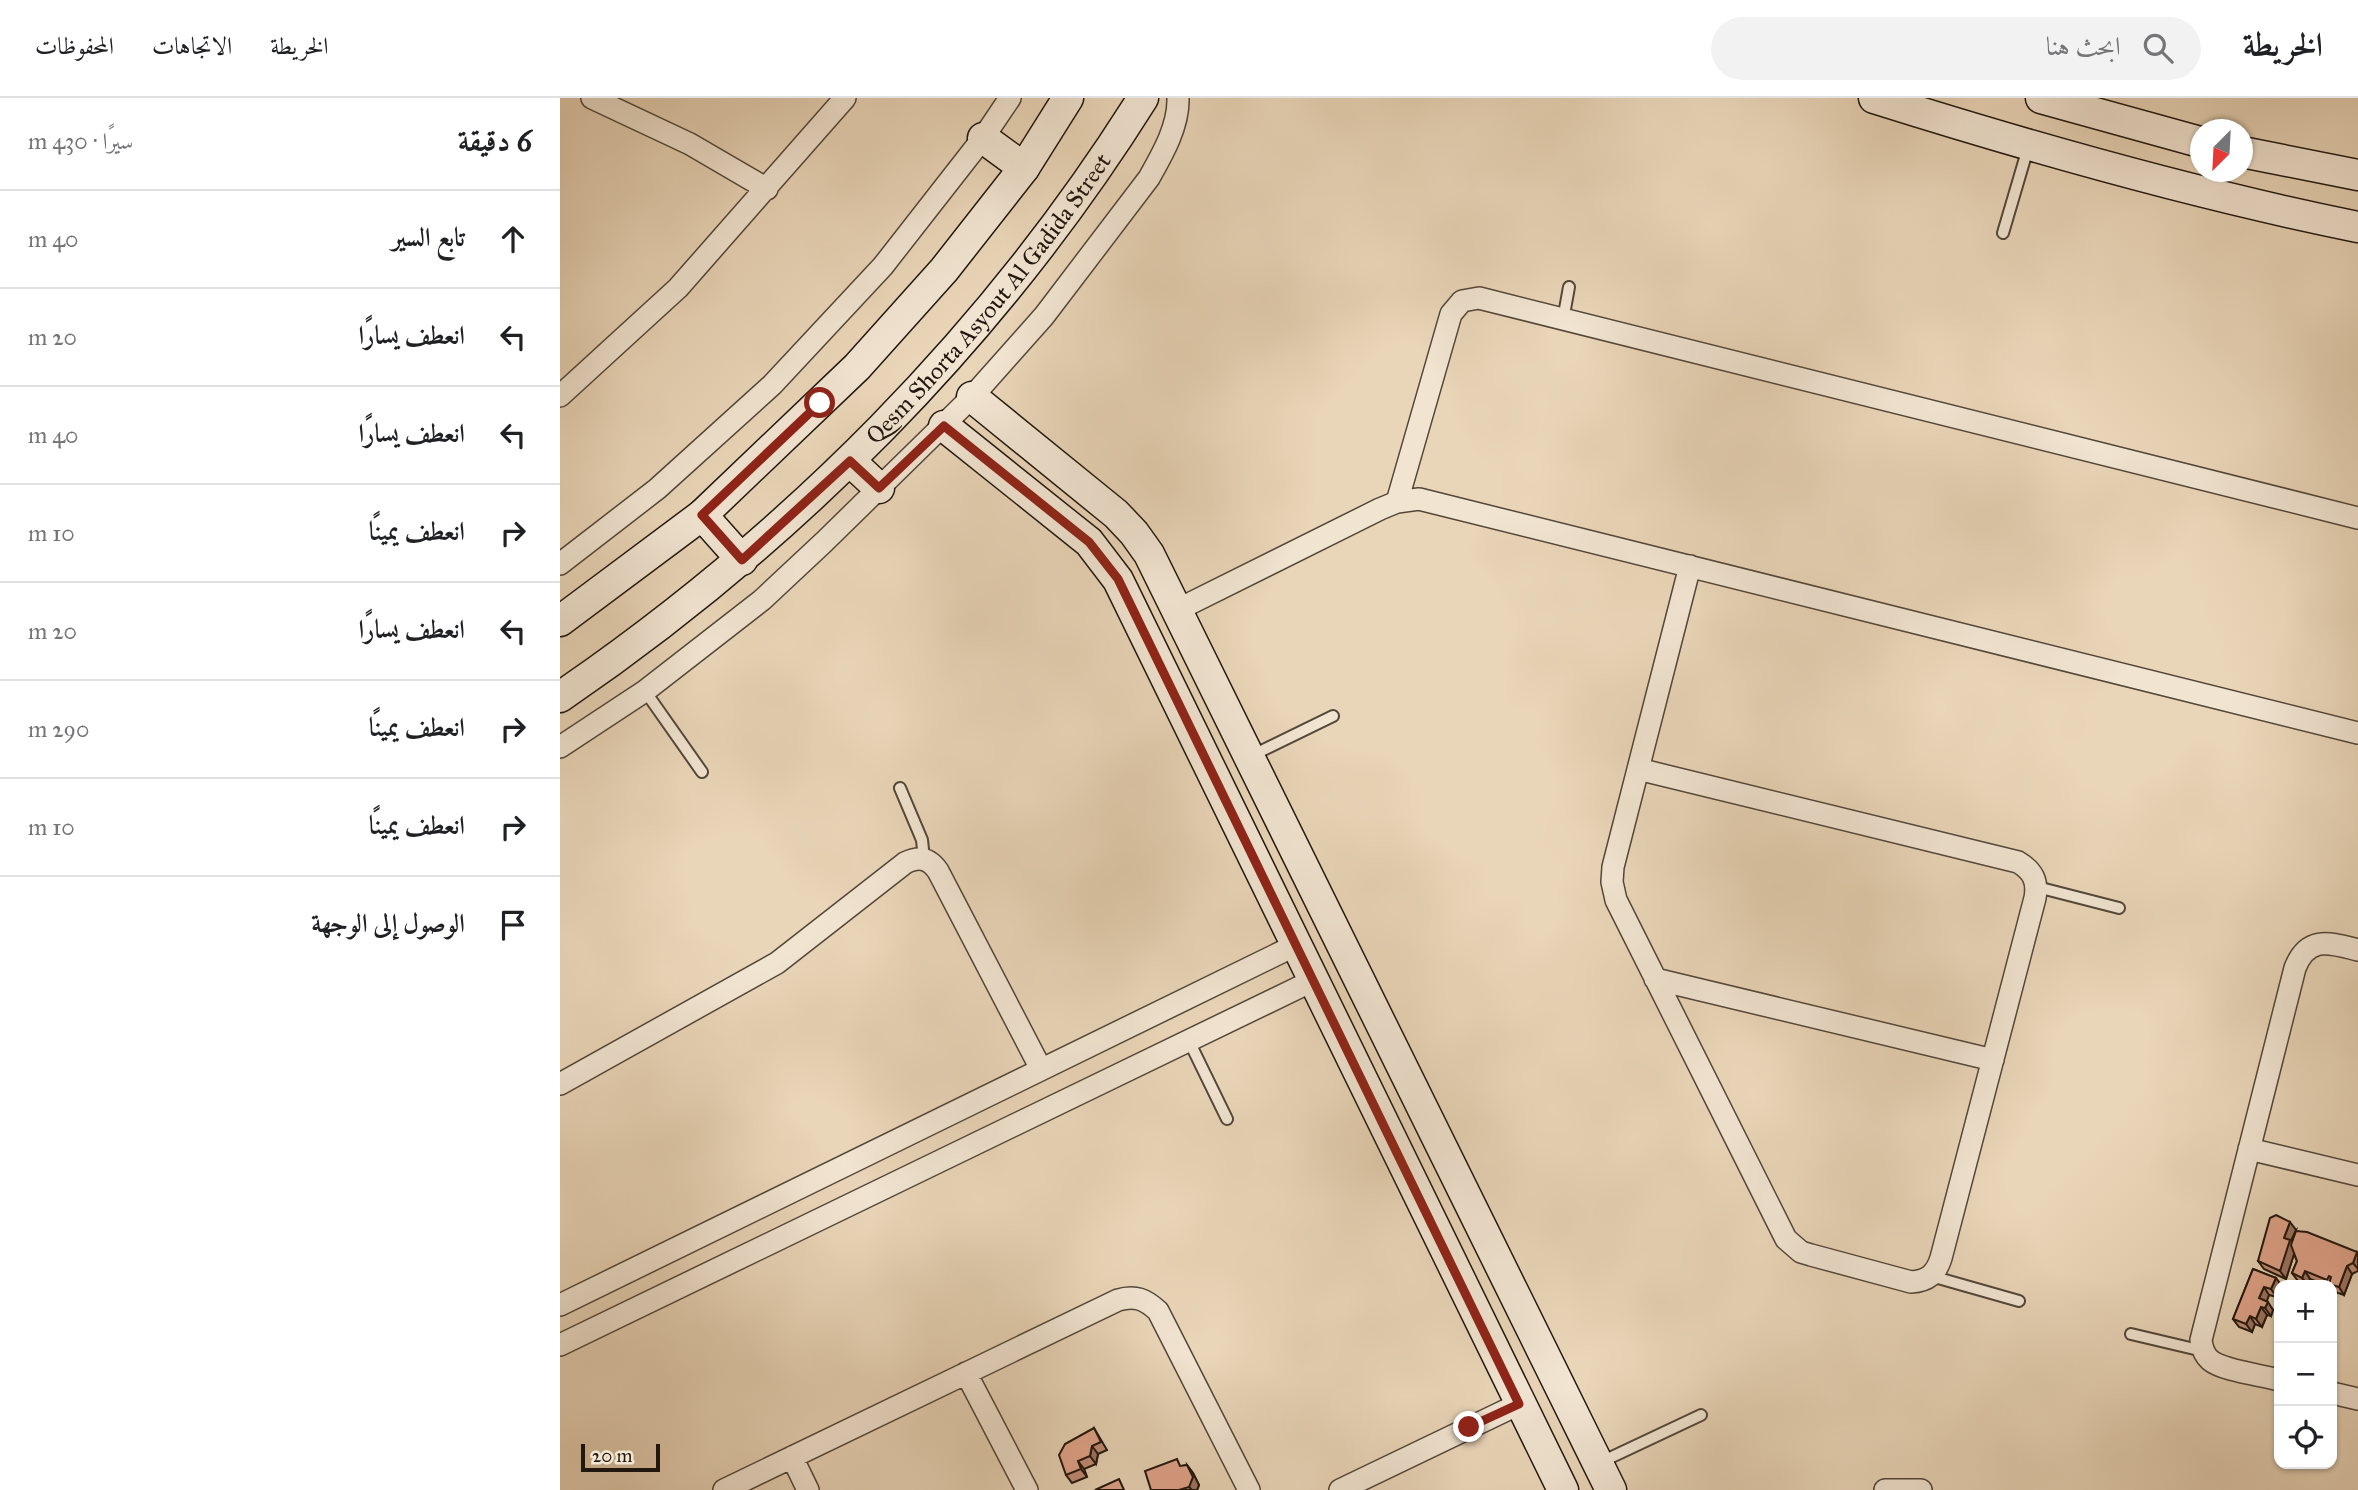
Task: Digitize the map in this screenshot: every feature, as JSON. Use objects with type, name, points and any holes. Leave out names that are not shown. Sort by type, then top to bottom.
[{"type":"street","points":[[592,98],[690,144],[767,189]]},
{"type":"street","points":[[560,396],[678,288],[845,98]]},
{"type":"street","points":[[560,564],[657,489],[772,385],[883,266],[983,138],[1010,98]]},
{"type":"street","name":"Qesm Shorta Asyout Al Gadida Street","points":[[560,621],[702,515],[857,367],[944,270],[1024,168],[1068,98]]},
{"type":"street","name":"Qesm Shorta Asyout Al Gadida Street","points":[[560,697],[627,651],[742,560],[850,461],[923,385],[992,306],[1058,223],[1143,98]]},
{"type":"street","points":[[560,747],[645,691],[762,600],[972,397],[1044,316],[1149,178],[1172,131],[1179,106],[1178,98]]},
{"type":"street","points":[[1874,98],[2028,146],[2215,196],[2358,227]]},
{"type":"street","points":[[2041,98],[2190,139]]},
{"type":"street","points":[[983,138],[1024,168]]},
{"type":"street","points":[[2253,154],[2358,175]]},
{"type":"street","points":[[1397,502],[1451,314],[1462,301],[1479,298],[2358,518]]},
{"type":"street","points":[[972,397],[1125,523],[1149,554],[1605,1477]]},
{"type":"street","points":[[944,426],[1076,531],[1107,562],[1118,579],[1563,1490]]},
{"type":"street","points":[[850,461],[879,488]]},
{"type":"street","points":[[1177,610],[1397,502],[1419,499],[2358,733]]},
{"type":"street","points":[[702,515],[742,560]]},
{"type":"street","points":[[1638,769],[2018,862],[2034,876],[2037,887],[1993,1060],[1941,1258],[1938,1268],[1931,1276],[1922,1281],[1911,1282],[1801,1252],[1786,1239],[1616,900],[1612,882],[1613,867],[1638,769],[1690,566]]},
{"type":"street","points":[[1223,795],[1255,767]]},
{"type":"street","points":[[560,1084],[777,963],[905,863],[914,859],[924,859],[939,871],[1041,1069]]},
{"type":"street","points":[[2274,1379],[2219,1365],[2210,1360],[2203,1351],[2201,1340],[2299,957],[2308,948],[2319,943],[2331,943],[2358,950]]},
{"type":"street","points":[[560,1305],[1296,945]]},
{"type":"street","points":[[1655,979],[1993,1060]]},
{"type":"street","points":[[560,1345],[1314,980]]},
{"type":"street","points":[[2249,1149],[2358,1175]]},
{"type":"street","points":[[581,1295],[596,1328]]},
{"type":"street","points":[[724,1490],[1128,1297],[1140,1298],[1157,1311],[1249,1490]]},
{"type":"street","points":[[966,1373],[1027,1490]]},
{"type":"street","points":[[2337,1394],[2358,1399]]},
{"type":"street","points":[[1340,1490],[1519,1404]]},
{"type":"street","points":[[792,1457],[808,1490]]},
{"type":"street","points":[[1885,1490],[1921,1490]]},
{"type":"lane","points":[[2004,233],[2028,146]]},
{"type":"lane","points":[[1563,320],[1569,287]]},
{"type":"lane","points":[[645,691],[702,772]]},
{"type":"lane","points":[[1255,767],[1334,716]]},
{"type":"lane","points":[[900,788],[922,840],[924,859]]},
{"type":"lane","points":[[2037,887],[2119,908]]},
{"type":"lane","points":[[1189,1041],[1227,1119]]},
{"type":"lane","points":[[1931,1276],[2019,1301]]},
{"type":"lane","points":[[2131,1334],[2203,1351]]},
{"type":"lane","points":[[1605,1477],[1701,1415]]},
{"type":"building","points":[[2276,1215],[2290,1222],[2284,1238],[2290,1240],[2280,1271],[2258,1261],[2270,1218]]},
{"type":"building","points":[[2296,1231],[2307,1232],[2357,1252],[2353,1263],[2347,1266],[2339,1287],[2337,1280],[2330,1280],[2329,1276],[2327,1280],[2305,1271],[2302,1278],[2292,1273],[2297,1261],[2291,1245]]},
{"type":"building","points":[[2253,1269],[2276,1278],[2271,1289],[2264,1287],[2259,1298],[2268,1302],[2265,1308],[2261,1307],[2256,1319],[2250,1316],[2246,1324],[2233,1319]]},
{"type":"building","points":[[1094,1428],[1101,1442],[1092,1446],[1090,1456],[1078,1461],[1081,1469],[1066,1475],[1059,1455],[1065,1444]]},
{"type":"building","points":[[1177,1459],[1180,1466],[1187,1465],[1193,1477],[1189,1487],[1179,1490],[1151,1490],[1145,1471]]},
{"type":"building","points":[[1119,1479],[1124,1490],[1095,1490]]},
{"type":"route","points":[[820,403],[702,515],[742,560],[850,461],[879,488],[944,426],[1100,553],[1118,579],[1519,1404],[1469,1427]]}]
